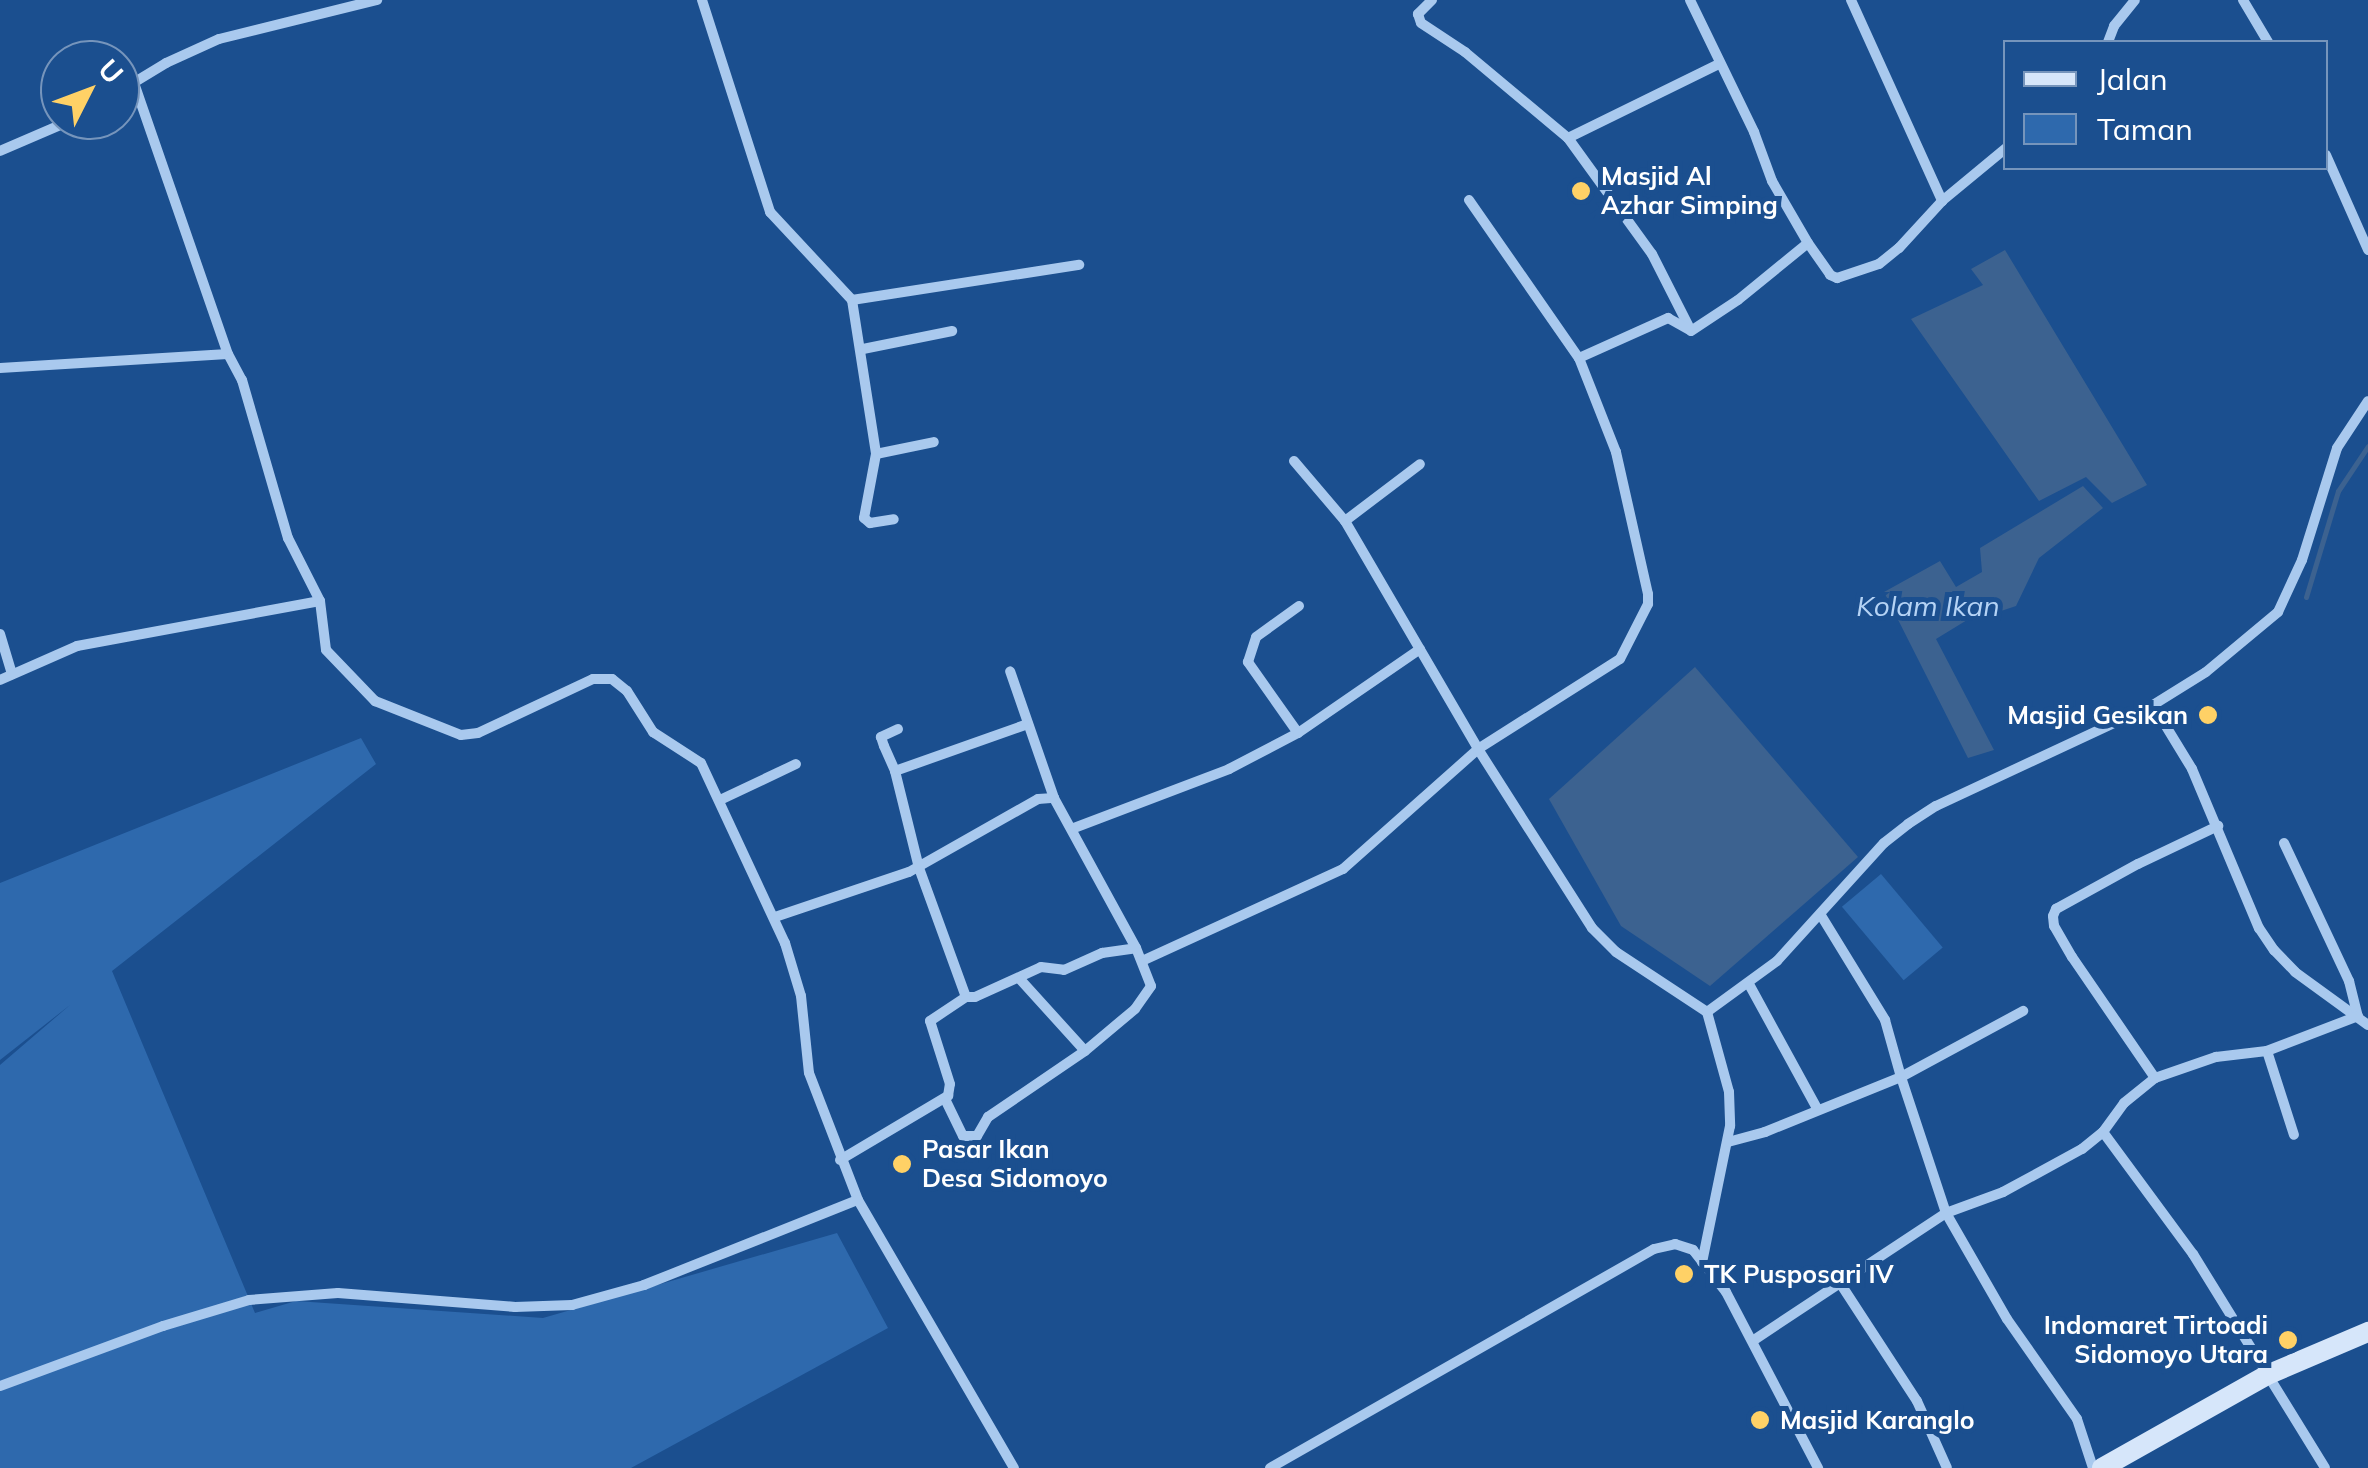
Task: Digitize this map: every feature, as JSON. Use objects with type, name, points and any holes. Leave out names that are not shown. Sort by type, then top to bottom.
[{"type":"main road","points":[[2102,1468],[2267,1375],[2368,1332]]},
{"type":"street","points":[[140,79],[219,39],[377,0]]},
{"type":"street","points":[[702,0],[770,212],[852,300],[863,350],[876,454],[864,518],[870,523],[894,519]]},
{"type":"street","points":[[1432,0],[1418,14],[1422,24],[1465,52],[1568,138],[1652,254],[1691,331]]},
{"type":"street","points":[[1690,0],[1754,132],[1772,182],[1830,275],[1846,277],[1879,264],[1942,201],[2003,150]]},
{"type":"street","points":[[1851,0],[1942,201]]},
{"type":"street","points":[[2109,40],[2114,26],[2134,0]]},
{"type":"street","points":[[2244,0],[2267,40]]},
{"type":"street","points":[[1568,138],[1719,64]]},
{"type":"street","points":[[140,99],[228,354],[242,380],[288,538],[320,602],[326,650],[362,689],[403,715],[461,735],[478,733],[593,679],[612,679],[627,691],[654,732],[700,762],[775,917],[800,996],[809,1074],[840,1160],[858,1200],[1014,1468]]},
{"type":"street","points":[[0,151],[40,134]]},
{"type":"street","points":[[2328,160],[2368,250]]},
{"type":"street","points":[[1142,961],[1343,869],[1478,749],[1614,666],[1648,604],[1616,452],[1579,358],[1469,200]]},
{"type":"street","points":[[1691,331],[1738,300],[1808,243]]},
{"type":"street","points":[[852,300],[1079,265]]},
{"type":"street","points":[[1579,358],[1668,318],[1691,331]]},
{"type":"street","points":[[863,350],[952,331]]},
{"type":"street","points":[[0,368],[228,354]]},
{"type":"street","points":[[1707,1012],[1750,986],[1822,917],[1884,844],[1936,806],[2153,705],[2206,672],[2278,612],[2302,560],[2337,448],[2368,400]]},
{"type":"street","points":[[876,454],[934,442]]},
{"type":"street","points":[[1294,461],[1345,521],[1478,749],[1602,941],[1707,1012],[1730,1092],[1728,1142],[1702,1262]]},
{"type":"street","points":[[1345,521],[1420,464]]},
{"type":"street","points":[[0,680],[77,646],[320,602]]},
{"type":"street","points":[[1298,733],[1248,662],[1256,637],[1299,606]]},
{"type":"street","points":[[0,634],[12,674]]},
{"type":"street","points":[[1074,828],[1229,770],[1298,733],[1420,649]]},
{"type":"street","points":[[1010,671],[1054,798],[1074,828],[1136,948],[1151,986],[1149,994],[1085,1051],[993,1113],[973,1138],[963,1136],[946,1099],[950,1084],[930,1021],[966,997],[1041,967],[1064,970],[1102,953],[1136,948]]},
{"type":"street","points":[[2153,705],[2192,769],[2259,928],[2295,972],[2368,1025]]},
{"type":"street","points":[[895,771],[1028,724]]},
{"type":"street","points":[[898,729],[881,737],[895,771],[919,868],[966,997]]},
{"type":"street","points":[[720,800],[796,764]]},
{"type":"street","points":[[775,917],[919,868],[1038,800],[1054,798]]},
{"type":"street","points":[[2155,1078],[2072,957],[2054,926],[2053,916],[2056,910],[2138,864],[2218,826]]},
{"type":"street","points":[[2284,843],[2349,980],[2358,1016]]},
{"type":"street","points":[[1822,917],[1886,1023],[1946,1213],[2007,1319],[2077,1419],[2093,1468]]},
{"type":"street","points":[[1019,978],[1085,1051]]},
{"type":"street","points":[[1750,986],[1818,1110]]},
{"type":"street","points":[[1728,1142],[1766,1132],[1901,1077],[2023,1012]]},
{"type":"street","points":[[1754,1340],[1946,1213],[2049,1170],[2103,1132],[2124,1103],[2155,1078],[2216,1058],[2267,1052],[2358,1016]]},
{"type":"street","points":[[2267,1052],[2294,1135]]},
{"type":"street","points":[[840,1160],[946,1099]]},
{"type":"street","points":[[2103,1132],[2193,1254],[2322,1467]]},
{"type":"street","points":[[0,1386],[163,1326],[249,1300],[338,1294],[515,1307],[572,1306],[644,1285],[858,1200]]},
{"type":"street","points":[[1270,1468],[1654,1249],[1675,1244],[1693,1250],[1754,1340],[1818,1468]]},
{"type":"street","points":[[1840,1283],[1916,1401],[1947,1468]]},
{"type":"green space","points":[[361,738],[376,764],[112,971],[255,1313],[296,1301],[543,1318],[837,1233],[888,1328],[631,1468],[0,1468],[0,1065],[70,1005],[0,1060],[0,883]]},
{"type":"green space","points":[[1881,874],[1943,948],[1904,980],[1842,907]]},
{"type":"water","points":[[2005,250],[2147,485],[2112,503],[2086,477],[2039,501],[1911,319],[1983,285],[1971,269]]},
{"type":"water","name":"Kolam Ikan","points":[[2083,486],[2103,508],[2039,558],[2016,606],[1980,618],[1960,594],[1972,617],[1936,639],[1994,750],[1968,758],[1884,592],[1940,561],[1956,587],[1982,572],[1980,548]]},
{"type":"water","points":[[1695,667],[1858,857],[1710,986],[1621,926],[1549,799]]},
{"type":"waterway","points":[[2306,597],[2338,491],[2368,446]]},
{"type":"place","name":"Masjid Al Azhar Simping","points":[[1581,191]]},
{"type":"place","name":"Masjid Gesikan","points":[[2208,715]]},
{"type":"place","name":"Pasar Ikan Desa Sidomoyo","points":[[902,1164]]},
{"type":"place","name":"TK Pusposari IV","points":[[1684,1274]]},
{"type":"place","name":"Indomaret Tirtoadi Sidomoyo Utara","points":[[2288,1340]]},
{"type":"place","name":"Masjid Karanglo","points":[[1760,1420]]}]
